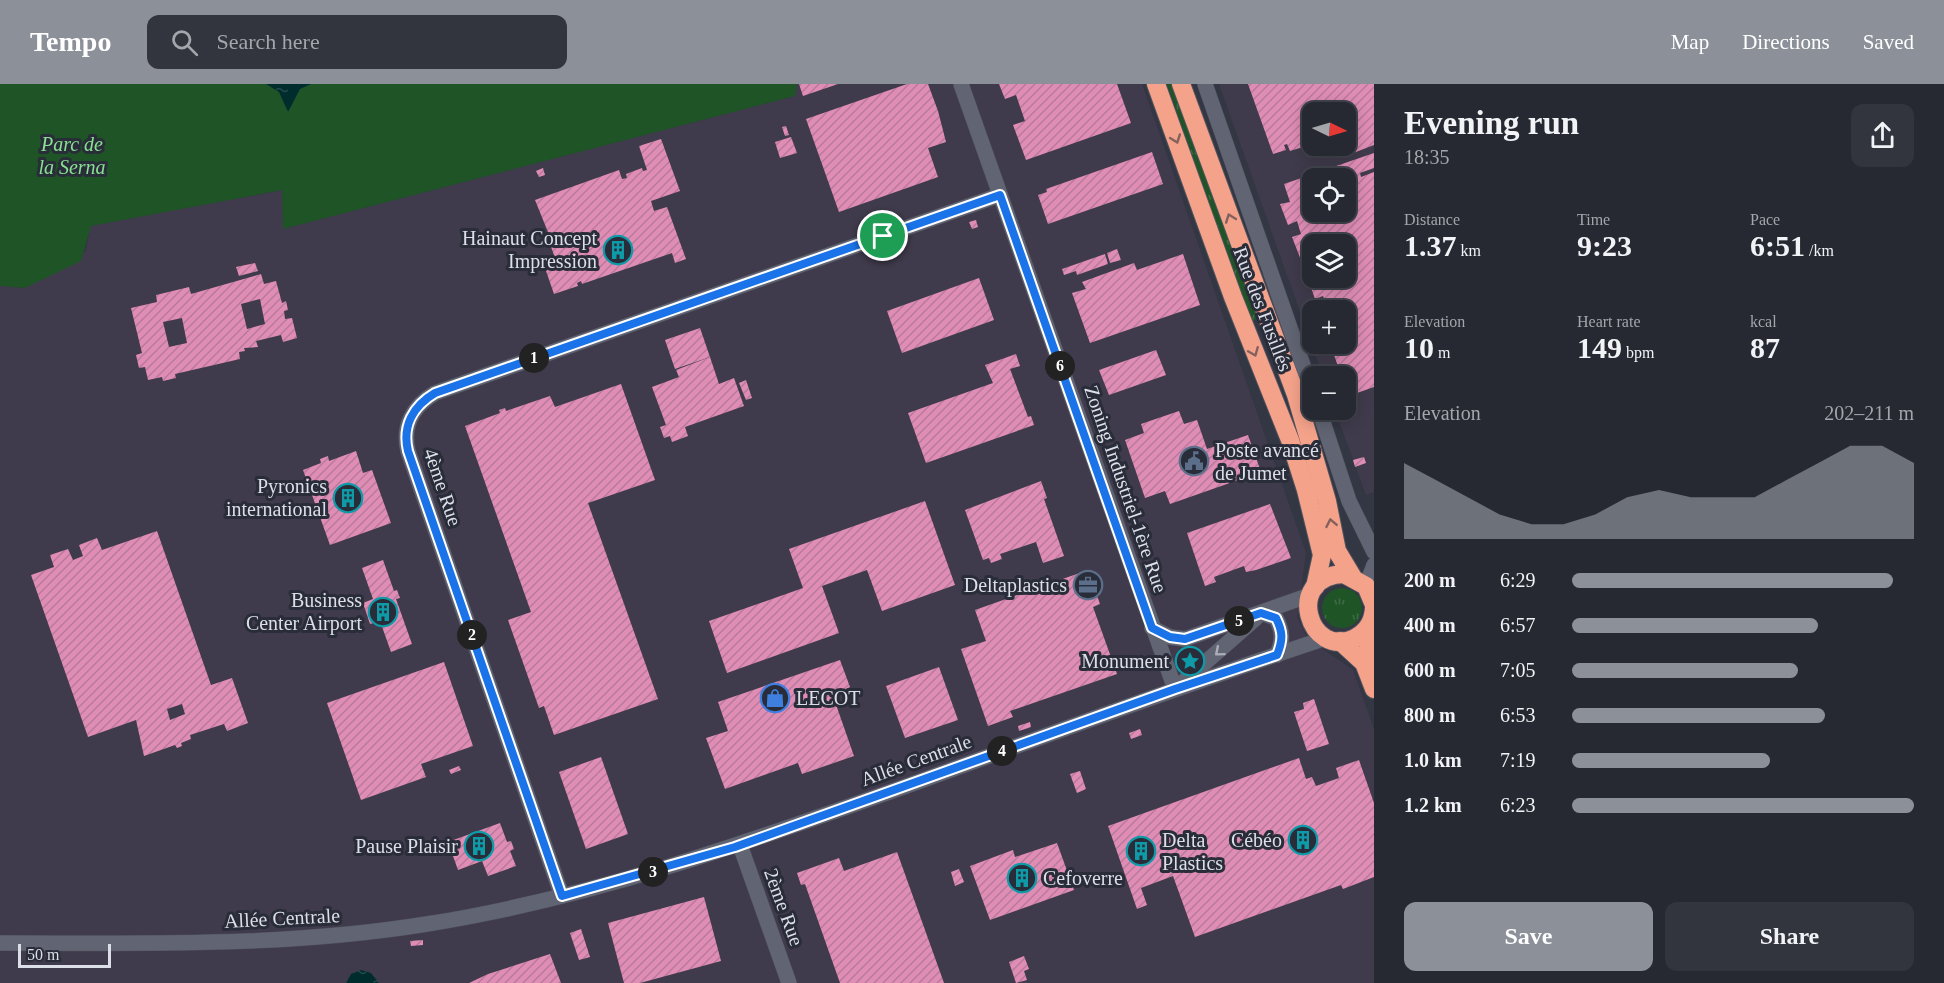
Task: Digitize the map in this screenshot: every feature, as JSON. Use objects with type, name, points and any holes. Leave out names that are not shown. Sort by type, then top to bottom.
[{"type":"highway","name":"Rue des Fusillés","points":[[1156,84],[1233,297],[1290,440],[1306,490],[1322,555],[1312,591]]},
{"type":"highway","name":"Rue des Fusillés","points":[[1181,84],[1296,395],[1324,490],[1338,551],[1359,581]]},
{"type":"highway","points":[[1374,656],[1368,644],[1368,628],[1374,606],[1359,581],[1336,574],[1312,591],[1308,615],[1312,624],[1364,663],[1374,689]]},
{"type":"highway","points":[[1333,640],[1351,640],[1368,628]]},
{"type":"street","name":"Zoning Industriel-1ère Rue","points":[[961,84],[1175,689]]},
{"type":"street","points":[[1204,84],[1303,366]]},
{"type":"street","name":"4ème Rue","points":[[562,896],[408,451],[405,438],[414,411],[423,400],[435,393],[1000,195]]},
{"type":"street","points":[[1322,420],[1350,501],[1374,552]]},
{"type":"street","points":[[1359,581],[1374,565]]},
{"type":"street","points":[[1152,628],[1170,637],[1185,639],[1261,613],[1312,591]]},
{"type":"street","points":[[1261,613],[1276,618],[1281,628],[1282,641],[1277,655]]},
{"type":"street","points":[[1175,689],[1261,613]]},
{"type":"street","name":"Allée Centrale","points":[[0,943],[315,940],[427,924],[562,896],[615,883],[740,845],[1175,689],[1277,655],[1333,640]]},
{"type":"street","name":"2ème Rue","points":[[740,845],[789,983]]},
{"type":"shaded area","points":[[795,84],[1142,84],[1306,553],[1297,617],[1307,638],[1353,670],[1374,729],[1374,983],[0,983],[0,286],[25,288],[86,251],[90,226],[283,190],[283,229],[795,96]]},
{"type":"shaded area","points":[[1219,84],[1374,84],[1374,492],[1366,495],[1339,420],[1356,420],[1356,366],[1319,366],[1315,354],[1356,354],[1356,300],[1302,300],[1302,317]]},
{"type":"green space","name":"Parc de la Serna","points":[[0,84],[797,84],[795,96],[283,229],[282,190],[91,226],[81,261],[25,288],[0,286]]},
{"type":"green space","points":[[1167,84],[1174,84],[1257,319],[1251,322]]},
{"type":"green space","points":[[1342,588],[1356,594],[1362,608],[1356,622],[1342,628],[1328,622],[1322,608],[1328,594]]},
{"type":"water","points":[[266,84],[311,84],[300,89],[288,112],[279,92]]},
{"type":"water","points":[[361,970],[371,973],[379,983],[346,983],[351,974]]},
{"type":"building","points":[[799,84],[838,84],[803,96]]},
{"type":"building","points":[[907,84],[928,84],[938,111],[946,142],[928,148],[938,177],[839,212],[806,119]]},
{"type":"building","points":[[999,84],[1117,84],[1131,123],[1026,160],[1013,125],[1025,121],[1016,95],[1005,99]]},
{"type":"building","points":[[1248,84],[1374,84],[1374,145],[1356,152],[1356,102],[1302,102],[1302,147],[1290,151],[1287,144],[1284,145],[1286,150],[1273,154]]},
{"type":"building","points":[[786,126],[789,135],[785,136],[782,127]]},
{"type":"building","points":[[791,137],[797,153],[780,158],[775,142]]},
{"type":"building","points":[[661,139],[680,191],[651,201],[654,211],[667,207],[686,259],[675,263],[672,253],[582,284],[581,281],[577,283],[578,286],[554,294],[545,268],[557,263],[551,247],[554,247],[535,200],[619,170],[622,179],[627,178],[626,174],[642,168],[643,171],[647,170],[639,146]]},
{"type":"building","points":[[1152,152],[1163,184],[1048,224],[1038,195],[1047,192],[1046,189]]},
{"type":"building","points":[[1374,153],[1374,168],[1360,173],[1361,177],[1374,172],[1374,387],[1357,393],[1356,366],[1338,366],[1334,354],[1356,354],[1356,300],[1325,300],[1323,296],[1315,299],[1311,288],[1356,288],[1356,234],[1302,234],[1302,263],[1292,237],[1301,234],[1297,221],[1288,225],[1280,204],[1290,202],[1284,184],[1302,178],[1302,222],[1356,222],[1356,168],[1330,168]]},
{"type":"building","points":[[543,168],[545,175],[539,177],[536,171]]},
{"type":"building","points":[[976,220],[978,227],[972,229],[969,222]]},
{"type":"building","points":[[1117,249],[1121,260],[1110,263],[1107,253]]},
{"type":"building","points":[[1105,254],[1108,264],[1077,275],[1076,271],[1064,275],[1062,269]]},
{"type":"building","points":[[1183,254],[1200,305],[1090,343],[1072,293],[1086,289],[1082,282],[1134,263],[1137,270]]},
{"type":"building","points":[[255,263],[258,271],[239,276],[236,267]]},
{"type":"building","points":[[261,274],[264,284],[276,281],[282,303],[286,301],[288,310],[284,311],[285,319],[292,318],[297,338],[283,342],[281,335],[256,341],[258,347],[244,348],[245,351],[239,352],[240,359],[175,374],[176,378],[163,381],[162,377],[148,380],[145,367],[139,368],[136,355],[142,353],[131,308],[157,302],[156,295],[189,287],[191,294]],"holes":[[[260,299],[265,324],[247,329],[241,304]],[[182,318],[187,343],[169,347],[163,322]]]},
{"type":"building","points":[[979,278],[994,320],[902,353],[887,311]]},
{"type":"building","points":[[700,328],[710,357],[675,369],[665,340]]},
{"type":"building","points":[[1156,350],[1166,375],[1109,395],[1099,370]]},
{"type":"building","points":[[1016,354],[1020,366],[1010,369],[1028,417],[1031,416],[1034,425],[926,463],[908,413],[993,383],[985,365]]},
{"type":"building","points":[[710,357],[719,384],[734,378],[744,406],[685,427],[688,436],[672,442],[670,436],[664,438],[660,427],[666,425],[652,387],[679,377],[676,370]]},
{"type":"building","points":[[746,380],[752,398],[746,400],[739,383]]},
{"type":"building","points":[[621,384],[655,480],[588,503],[658,699],[554,735],[544,706],[539,708],[508,620],[531,612],[465,426],[500,413],[499,410],[505,408],[506,411],[550,396],[555,407]]},
{"type":"building","name":"Poste avancé de Jumet","points":[[1179,411],[1184,424],[1197,420],[1207,449],[1248,435],[1261,472],[1170,504],[1165,491],[1145,498],[1125,440],[1144,433],[1141,424]]},
{"type":"building","name":"Pyronics international","points":[[356,451],[363,473],[372,470],[391,523],[330,545],[303,470],[321,463],[320,459],[328,456],[329,461]]},
{"type":"building","points":[[1364,457],[1366,463],[1355,467],[1353,460]]},
{"type":"building","points":[[1041,481],[1047,498],[1044,499],[1064,556],[1043,563],[1036,542],[1000,554],[1002,559],[991,563],[989,558],[983,560],[965,510]]},
{"type":"building","points":[[925,501],[955,585],[882,611],[867,570],[822,586],[839,633],[727,673],[709,621],[803,588],[789,549]]},
{"type":"building","points":[[1270,504],[1291,558],[1246,572],[1244,566],[1214,577],[1216,582],[1205,586],[1187,533]]},
{"type":"building","points":[[157,531],[211,685],[232,678],[248,723],[227,731],[224,724],[190,735],[191,739],[181,743],[182,746],[177,748],[175,745],[144,756],[136,720],[88,737],[31,575],[54,567],[50,555],[68,549],[73,560],[83,556],[79,545],[97,538],[102,550]],"holes":[[[182,704],[185,714],[170,720],[167,709]]]},
{"type":"building","name":"Business Center Airport","points":[[383,560],[394,591],[397,590],[400,598],[396,599],[412,644],[391,652],[380,621],[370,624],[363,603],[373,599],[362,568]]},
{"type":"building","points":[[1088,570],[1100,604],[1093,607],[1117,674],[1010,711],[1013,717],[988,726],[961,649],[986,641],[975,610]]},
{"type":"building","points":[[840,660],[850,687],[833,696],[854,756],[802,774],[798,763],[725,789],[706,738],[728,731],[718,702]]},
{"type":"building","points":[[444,662],[473,746],[421,764],[426,777],[361,800],[327,703]]},
{"type":"building","points":[[939,667],[958,720],[905,738],[886,686]]},
{"type":"building","points":[[1314,699],[1329,744],[1307,751],[1294,712],[1304,709],[1303,703]]},
{"type":"building","points":[[1030,722],[1031,727],[1019,731],[1018,726]]},
{"type":"building","points":[[1140,729],[1142,735],[1131,739],[1129,733]]},
{"type":"building","points":[[601,757],[628,834],[586,849],[559,772]]},
{"type":"building","points":[[1299,758],[1306,779],[1312,777],[1316,786],[1339,778],[1336,768],[1359,760],[1374,803],[1374,877],[1343,889],[1341,885],[1195,937],[1173,876],[1141,888],[1147,905],[1137,909],[1108,826]]},
{"type":"building","points":[[459,766],[461,770],[451,774],[449,770]]},
{"type":"building","points":[[1080,771],[1086,789],[1077,793],[1070,774]]},
{"type":"building","name":"Pause Plaisir","points":[[500,823],[507,842],[511,841],[514,849],[510,851],[516,866],[488,876],[482,861],[458,870],[448,842]]},
{"type":"building","name":"Cefoverre","points":[[1057,843],[1074,890],[990,920],[970,866],[1013,850],[1015,857]]},
{"type":"building","points":[[897,852],[944,983],[840,983],[805,884],[801,885],[797,873],[839,858],[844,871]]},
{"type":"building","points":[[959,869],[964,882],[955,886],[951,872]]},
{"type":"building","points":[[704,897],[721,961],[640,983],[624,983],[608,923]]},
{"type":"building","points":[[581,929],[590,957],[579,960],[570,933]]},
{"type":"building","points":[[423,940],[423,945],[411,946],[410,941]]},
{"type":"building","points":[[550,954],[561,983],[469,983],[488,974]]},
{"type":"building","points":[[1024,956],[1029,969],[1024,971],[1027,980],[1016,983],[1009,962]]},
{"type":"place","name":"Hainaut Concept Impression","points":[[618,250]]},
{"type":"place","name":"Poste avancé de Jumet","points":[[1194,461]]},
{"type":"place","name":"Pyronics international","points":[[348,498]]},
{"type":"place","name":"Deltaplastics","points":[[1088,585]]},
{"type":"place","name":"Business Center Airport","points":[[383,612]]},
{"type":"place","name":"Monument","points":[[1190,661]]},
{"type":"place","name":"LECOT","points":[[775,698]]},
{"type":"place","name":"Cébéo","points":[[1303,840]]},
{"type":"place","name":"Pause Plaisir","points":[[479,846]]},
{"type":"place","name":"Delta Plastics","points":[[1141,851]]},
{"type":"place","name":"Cefoverre","points":[[1022,878]]},
{"type":"route","points":[[1000,195],[1152,628],[1170,637],[1185,639],[1261,613],[1276,618],[1281,628],[1282,641],[1277,655],[1175,689],[735,847],[615,883],[562,896],[408,451],[405,438],[414,411],[423,400],[435,393],[883,236],[1000,195]]}]
